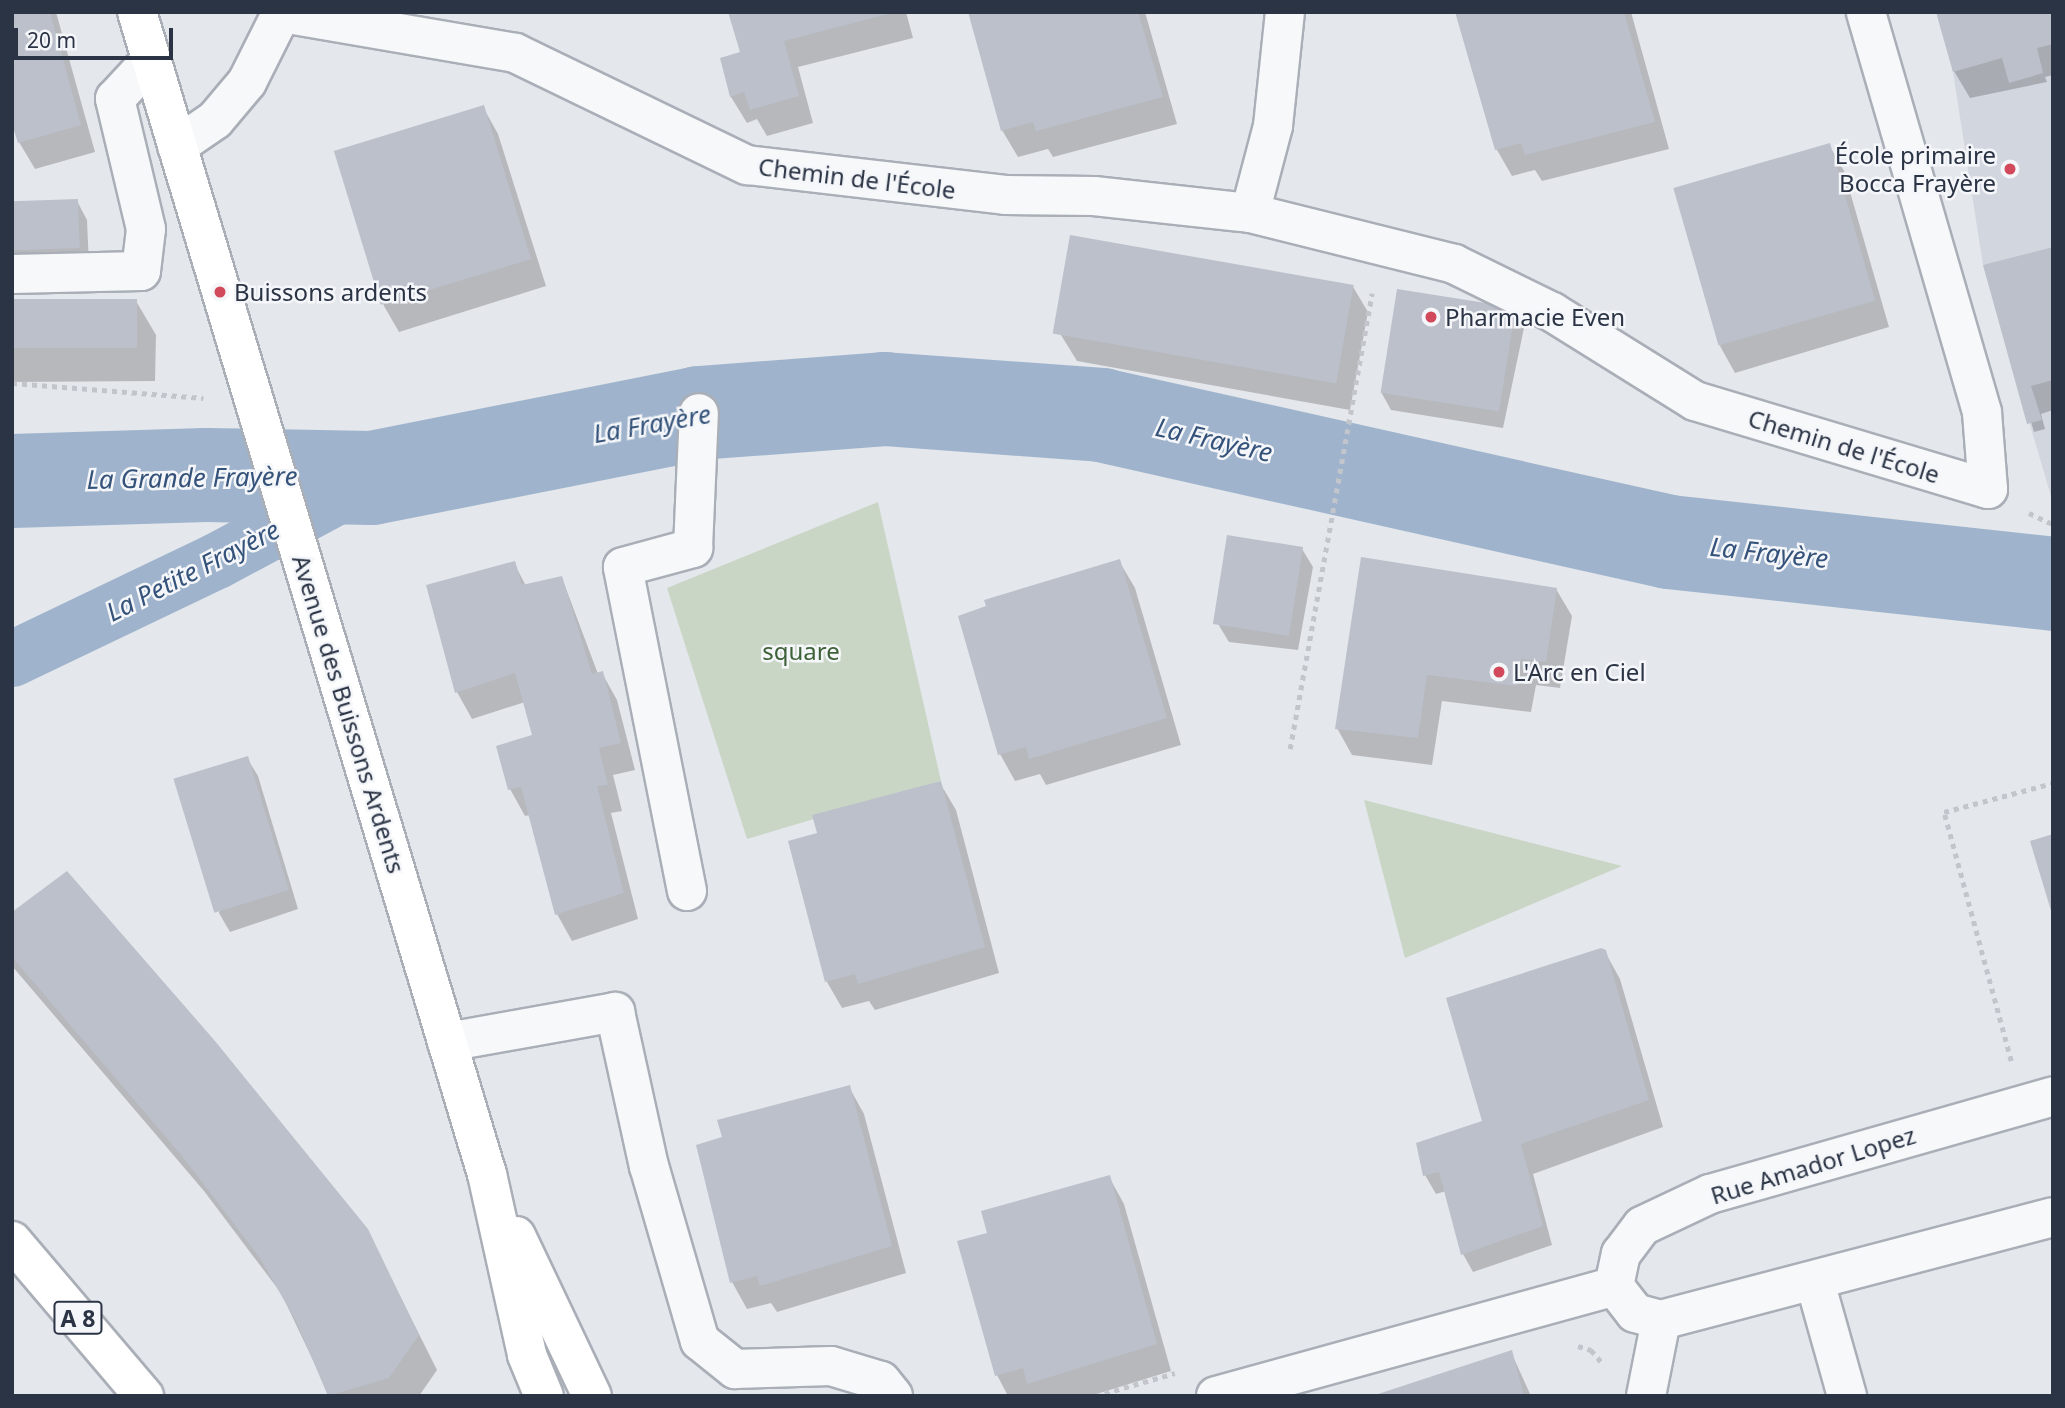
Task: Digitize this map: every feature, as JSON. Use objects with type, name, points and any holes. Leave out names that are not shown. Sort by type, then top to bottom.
[{"type":"main road","name":"Avenue des Buissons Ardents","points":[[137,12],[487,1174],[527,1355],[544,1396]]},
{"type":"main road","name":"Avenue des Buissons Ardents","points":[[487,1174],[592,1396]]},
{"type":"main road","name":"A 8","points":[[12,1241],[144,1396]]},
{"type":"street","points":[[1250,213],[1273,126],[1285,12]]},
{"type":"street","name":"Chemin de l'École","points":[[177,146],[215,120],[247,82],[282,13],[514,53],[747,165],[1005,195],[1094,196],[1250,213],[1454,264],[1552,312],[1695,401],[1988,489],[1982,412],[1866,12]]},
{"type":"street","points":[[12,274],[141,271],[146,229],[115,99],[151,60]]},
{"type":"street","points":[[687,891],[623,567],[693,548],[699,413]]},
{"type":"street","points":[[447,1042],[615,1012],[649,1166],[700,1341],[735,1369],[831,1366],[881,1381],[893,1396]]},
{"type":"street","name":"Rue Amador Lopez","points":[[1614,1286],[1621,1254],[1642,1226],[1710,1194],[2053,1096]]},
{"type":"street","points":[[1216,1396],[1614,1286],[1635,1313],[1661,1321],[2053,1217]]},
{"type":"street","points":[[1815,1282],[1847,1396]]},
{"type":"street","points":[[1646,1396],[1661,1321]]},
{"type":"path","points":[[1290,749],[1380,244]]},
{"type":"path","points":[[12,383],[205,399]]},
{"type":"path","points":[[2013,1068],[1944,812],[2053,783]]},
{"type":"path","points":[[1095,1396],[1184,1371]]},
{"type":"shaded area","name":"École primaire Bocca Frayère","points":[[1936,12],[2053,12],[2053,503],[1983,265],[1953,72]]},
{"type":"green space","name":"square","points":[[878,502],[941,781],[747,839],[667,588]]},
{"type":"green space","points":[[1364,800],[1622,866],[1405,958]]},
{"type":"building","points":[[12,12],[50,12],[81,125],[18,143],[12,124]]},
{"type":"building","points":[[728,12],[892,13],[784,41],[799,96],[750,110],[744,92],[730,97],[720,58],[740,52]]},
{"type":"building","points":[[968,12],[1138,12],[1163,97],[1036,131],[1033,122],[1001,131]]},
{"type":"building","points":[[1455,12],[1624,12],[1655,122],[1525,155],[1521,143],[1495,150]]},
{"type":"building","points":[[1936,12],[2053,12],[2053,44],[2037,48],[2043,73],[2009,83],[2002,58],[1953,72]]},
{"type":"building","points":[[484,105],[531,259],[381,305],[334,151]]},
{"type":"building","points":[[1830,143],[1875,301],[1719,346],[1673,188]]},
{"type":"building","points":[[78,199],[80,248],[14,250],[12,201]]},
{"type":"building","points":[[1070,235],[1354,285],[1336,383],[1053,333]]},
{"type":"building","points":[[2053,247],[2053,380],[2031,386],[2042,420],[2027,424],[1983,265]]},
{"type":"building","points":[[1397,289],[1516,308],[1499,411],[1381,393]]},
{"type":"building","points":[[12,299],[137,299],[137,348],[12,348]]},
{"type":"building","points":[[1227,535],[1303,547],[1289,636],[1213,624]]},
{"type":"building","points":[[1361,557],[1557,588],[1546,662],[1521,659],[1517,686],[1427,675],[1418,738],[1335,729]]},
{"type":"building","points":[[1120,559],[1167,718],[1029,759],[1026,747],[998,755],[958,616],[986,606],[984,600]]},
{"type":"building","points":[[515,561],[522,585],[562,576],[592,674],[603,671],[621,743],[599,748],[608,785],[597,786],[624,893],[555,915],[521,787],[508,790],[496,746],[532,735],[515,673],[455,693],[426,585]]},
{"type":"building","points":[[248,756],[289,890],[214,913],[173,779]]},
{"type":"building","points":[[941,781],[985,947],[858,984],[855,974],[825,982],[788,841],[817,833],[812,815]]},
{"type":"building","points":[[2053,834],[2053,913],[2052,914],[2030,841]]},
{"type":"building","points":[[67,871],[215,1041],[368,1229],[419,1335],[389,1378],[328,1396],[297,1323],[260,1258],[183,1157],[12,957],[12,912]]},
{"type":"building","points":[[1601,948],[1606,950],[1649,1100],[1521,1144],[1543,1226],[1461,1255],[1439,1172],[1423,1176],[1416,1143],[1482,1121],[1446,998]]},
{"type":"building","points":[[850,1085],[892,1246],[760,1286],[757,1276],[730,1283],[696,1145],[722,1137],[717,1120]]},
{"type":"building","points":[[1110,1175],[1157,1344],[1027,1384],[1023,1368],[995,1376],[957,1241],[987,1233],[981,1211]]},
{"type":"building","points":[[1512,1350],[1524,1396],[1375,1396],[1375,1395]]},
{"type":"waterway","name":"La Frayère","points":[[12,481],[206,475],[372,478],[699,413],[884,399],[1101,415],[1669,542],[2053,584]]},
{"type":"waterway","name":"La Petite Frayère","points":[[12,659],[217,561],[372,478]]},
{"type":"place","name":"École primaire Bocca Frayère","points":[[2010,169]]},
{"type":"place","name":"Buissons ardents","points":[[220,292]]},
{"type":"place","name":"Pharmacie Even","points":[[1431,317]]},
{"type":"place","name":"L'Arc en Ciel","points":[[1499,672]]},
{"type":"water label","name":"La Grande Frayère","points":[[192,478]]}]
